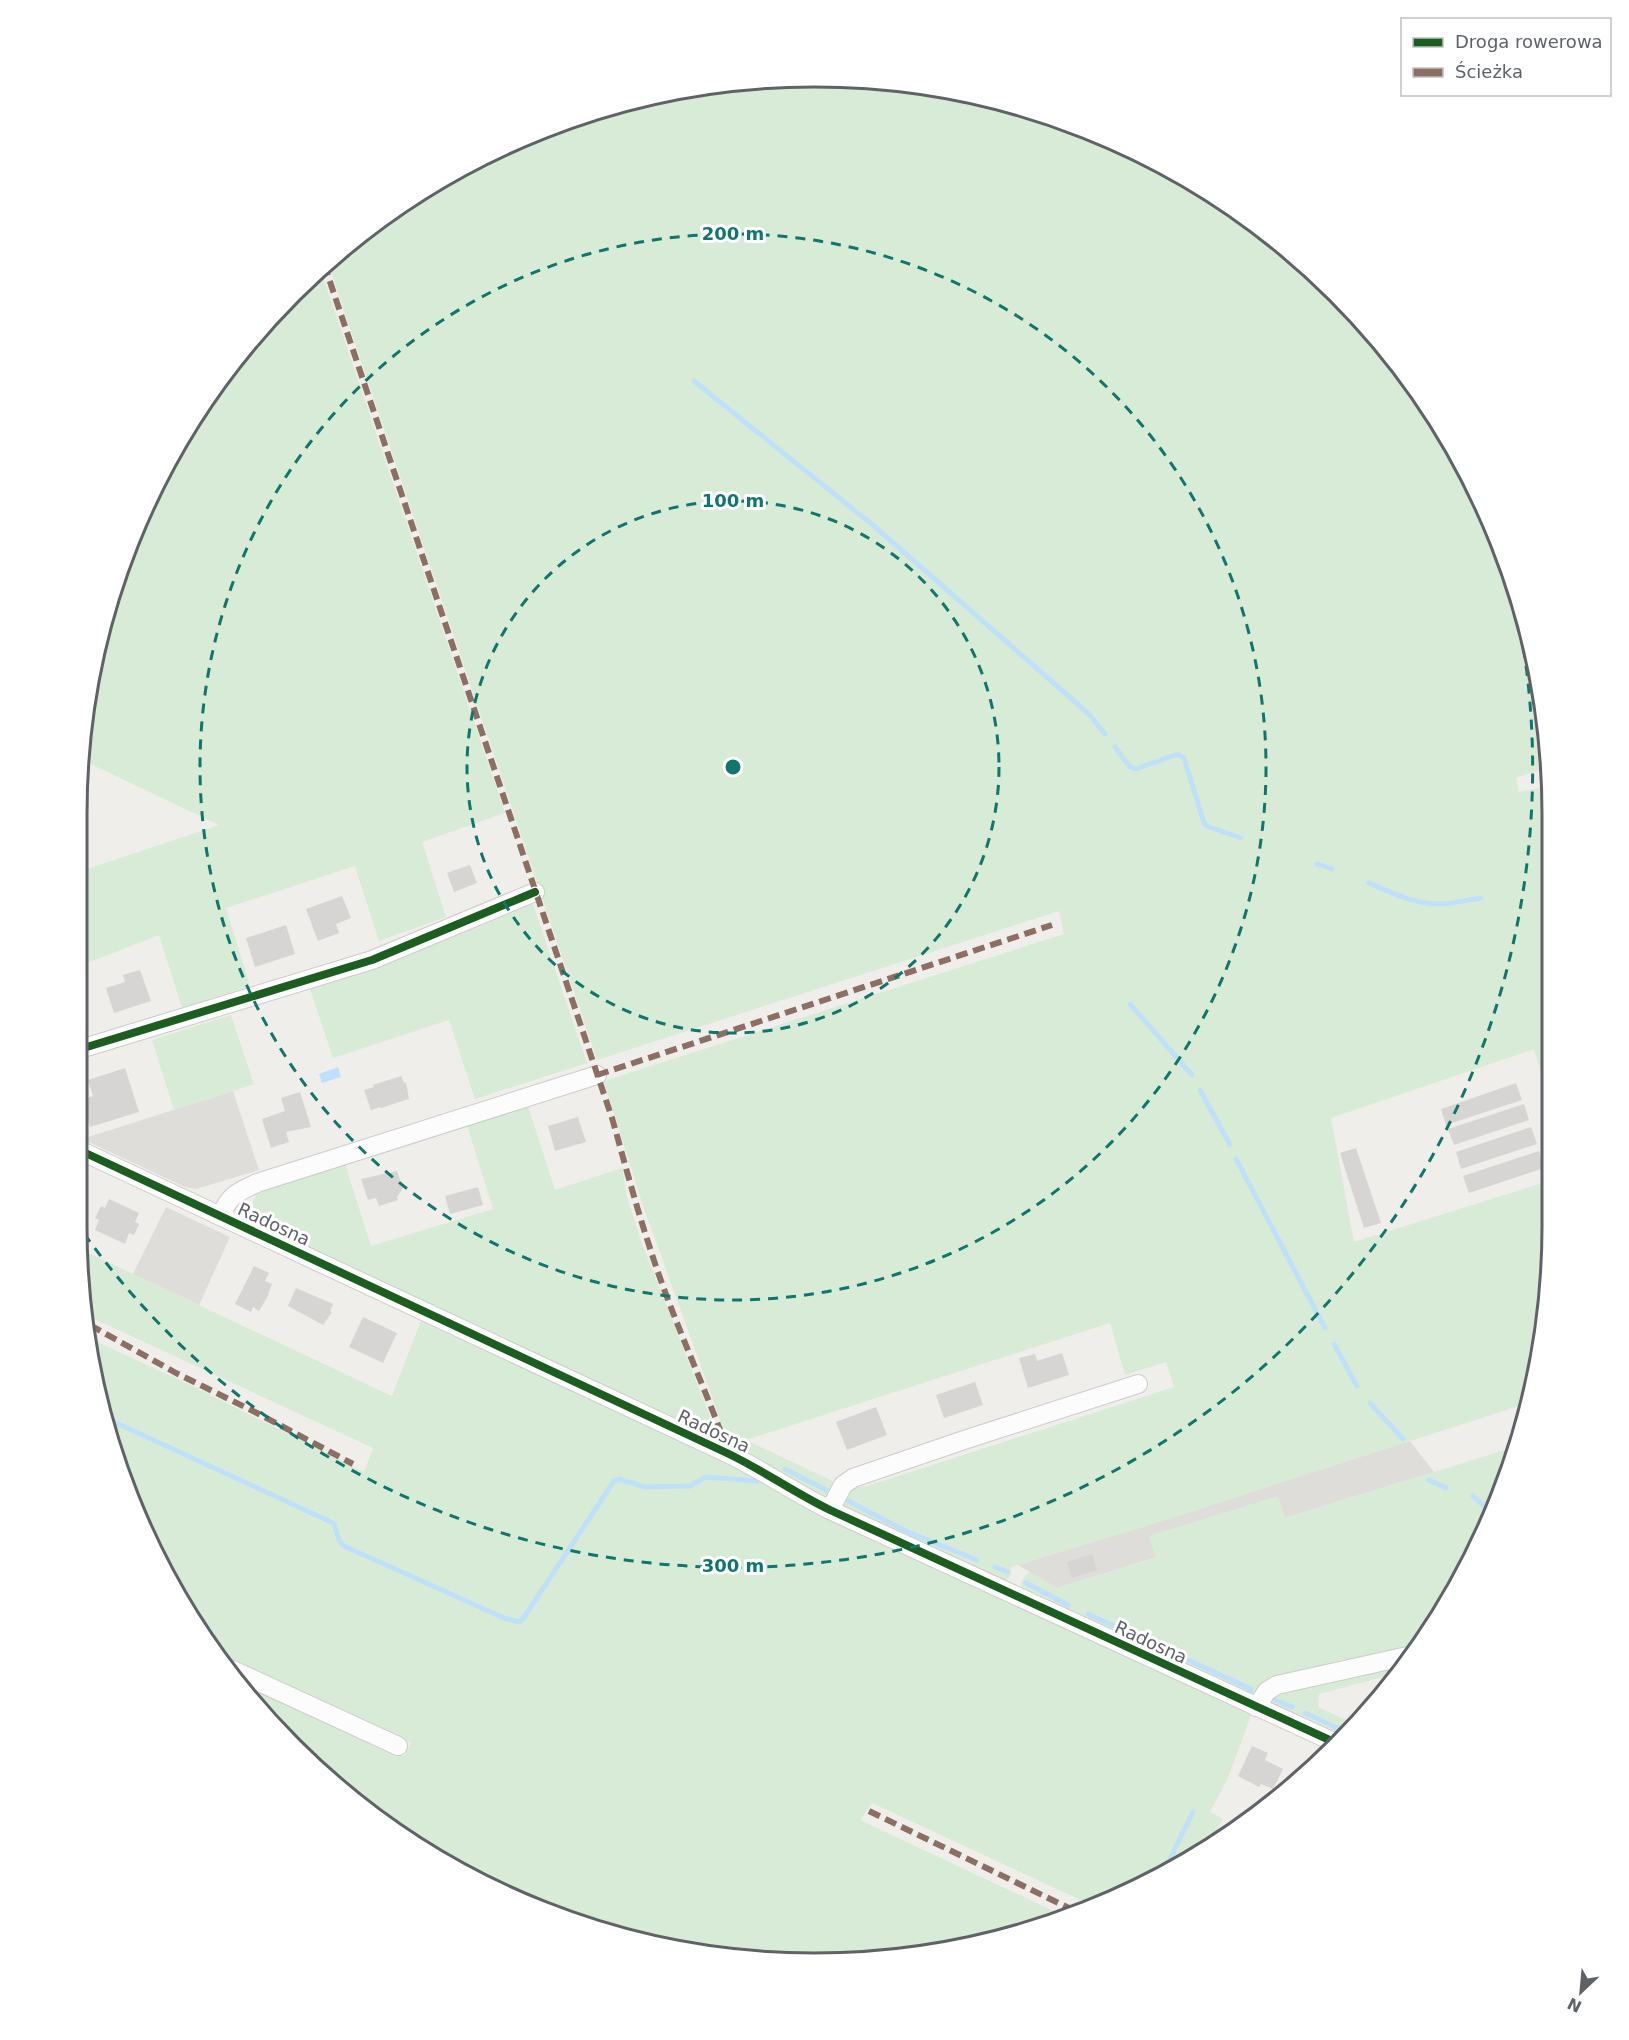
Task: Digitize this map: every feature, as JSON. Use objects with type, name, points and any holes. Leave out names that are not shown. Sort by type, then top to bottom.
[{"type":"street","points":[[87,1047],[372,960],[536,892]]},
{"type":"street","name":"Radosna","points":[[220,1215],[234,1194],[257,1183],[597,1075]]},
{"type":"street","name":"Radosna","points":[[87,1154],[729,1454],[760,1470],[788,1489],[830,1510],[1329,1740]]},
{"type":"street","points":[[830,1510],[843,1485],[853,1478],[1138,1384]]},
{"type":"street","points":[[1256,1707],[1266,1691],[1277,1685],[1399,1658]]},
{"type":"street","points":[[242,1674],[398,1746]]},
{"type":"shaded area","points":[[233,1091],[259,1170],[196,1189],[185,1187],[87,1141],[87,1137]]},
{"type":"shaded area","points":[[166,1207],[230,1237],[199,1305],[133,1274]]},
{"type":"shaded area","points":[[1410,1441],[1434,1472],[1057,1588],[1018,1565]]},
{"type":"green space","points":[[814,87],[909,93],[956,101],[1003,112],[1093,142],[1178,184],[1219,210],[1257,237],[1329,300],[1392,372],[1419,410],[1445,451],[1487,536],[1517,626],[1536,720],[1540,770],[1516,778],[1519,792],[1541,787],[1542,814],[1542,1075],[1534,1049],[1331,1118],[1354,1242],[1542,1183],[1540,1273],[1536,1320],[1519,1406],[1147,1526],[1011,1567],[1011,1574],[1007,1580],[1001,1579],[841,1509],[848,1488],[867,1486],[1174,1387],[1166,1362],[1125,1375],[1110,1323],[746,1440],[835,1482],[827,1495],[819,1499],[780,1477],[756,1460],[724,1430],[642,1203],[604,1081],[1064,934],[1059,911],[597,1060],[331,272],[372,237],[451,184],[536,142],[626,112],[673,101],[720,93]]},
{"type":"green space","points":[[324,278],[505,813],[422,842],[446,917],[379,941],[355,866],[226,908],[250,986],[182,1008],[159,935],[87,963],[87,869],[219,825],[89,763],[93,720],[101,673],[112,626],[142,536],[184,451],[237,372],[300,300]]},
{"type":"green space","points":[[533,904],[587,1063],[475,1099],[449,1020],[333,1058],[310,989]]},
{"type":"green space","points":[[231,1015],[254,1084],[174,1110],[152,1040]]},
{"type":"green space","points":[[528,1106],[555,1190],[622,1168],[627,1197],[641,1241],[715,1429],[711,1436],[682,1425],[262,1227],[254,1219],[253,1202],[258,1191],[345,1164],[371,1246],[493,1209],[467,1125]]},
{"type":"green space","points":[[88,1253],[392,1396],[422,1318],[748,1471],[793,1500],[832,1519],[1251,1715],[1228,1778],[1210,1812],[1223,1819],[1216,1832],[1178,1856],[1083,1901],[872,1803],[860,1820],[1055,1912],[1003,1928],[909,1947],[814,1953],[720,1947],[626,1928],[536,1898],[451,1856],[372,1803],[300,1740],[252,1686],[404,1756],[411,1743],[231,1660],[184,1589],[142,1504],[112,1414],[97,1342],[201,1390],[364,1472],[373,1448],[93,1318]]},
{"type":"green space","points":[[1506,1450],[1487,1504],[1467,1547],[1445,1589],[1404,1651],[1347,1666],[1345,1659],[1263,1682],[1253,1696],[1022,1590],[1021,1587],[1024,1578],[1030,1572],[1057,1588],[1156,1558],[1149,1536],[1278,1496],[1285,1518]]},
{"type":"green space","points":[[1396,1662],[1385,1677],[1319,1694],[1318,1707],[1347,1721],[1334,1735],[1269,1706],[1271,1694]]},
{"type":"water","points":[[338,1067],[341,1077],[322,1083],[319,1074]]},
{"type":"building","points":[[470,865],[477,883],[454,892],[447,873]]},
{"type":"building","points":[[342,896],[351,918],[336,924],[339,933],[318,941],[306,909]]},
{"type":"building","points":[[286,925],[295,954],[255,967],[246,938]]},
{"type":"building","points":[[140,970],[151,1001],[114,1013],[106,988],[125,982],[123,975]]},
{"type":"building","points":[[125,1068],[139,1112],[90,1127],[87,1117],[87,1098],[93,1096],[88,1080]]},
{"type":"building","points":[[401,1076],[404,1083],[406,1082],[409,1099],[371,1110],[364,1090]]},
{"type":"building","points":[[1516,1083],[1522,1100],[1446,1125],[1441,1109]]},
{"type":"building","points":[[300,1092],[311,1127],[286,1132],[289,1142],[271,1148],[262,1119],[285,1111],[281,1098]]},
{"type":"building","points":[[1524,1104],[1529,1120],[1454,1145],[1448,1129]]},
{"type":"building","points":[[578,1117],[586,1142],[555,1151],[548,1126]]},
{"type":"building","points":[[1531,1127],[1537,1144],[1461,1169],[1456,1152]]},
{"type":"building","points":[[1356,1148],[1381,1223],[1364,1228],[1340,1153]]},
{"type":"building","points":[[1539,1151],[1542,1161],[1542,1169],[1469,1193],[1463,1176]]},
{"type":"building","points":[[397,1171],[403,1188],[397,1197],[398,1200],[379,1206],[376,1198],[368,1200],[361,1179]]},
{"type":"building","points":[[478,1187],[483,1205],[450,1214],[445,1196]]},
{"type":"building","points":[[109,1199],[139,1213],[135,1222],[139,1224],[134,1235],[129,1233],[125,1244],[95,1230],[99,1220],[95,1218],[101,1206],[105,1208]]},
{"type":"building","points":[[254,1266],[269,1273],[265,1281],[272,1284],[259,1311],[253,1307],[251,1312],[235,1304]]},
{"type":"building","points":[[296,1288],[333,1304],[330,1311],[332,1312],[323,1325],[288,1306]]},
{"type":"building","points":[[363,1317],[397,1333],[383,1363],[349,1347]]},
{"type":"building","points":[[1062,1353],[1069,1375],[1028,1388],[1019,1358],[1035,1354],[1037,1361]]},
{"type":"building","points":[[975,1382],[983,1405],[944,1418],[936,1395]]},
{"type":"building","points":[[876,1407],[887,1435],[847,1450],[836,1422]]},
{"type":"building","points":[[1092,1554],[1097,1570],[1072,1578],[1067,1562]]},
{"type":"building","points":[[1252,1746],[1268,1753],[1265,1760],[1283,1769],[1273,1789],[1261,1784],[1259,1787],[1238,1776]]},
{"type":"waterway","points":[[694,381],[874,526],[1089,714],[1105,734]]},
{"type":"waterway","points":[[1115,747],[1130,767],[1136,769],[1178,754],[1184,758],[1204,823],[1209,827],[1241,838]]},
{"type":"waterway","points":[[1317,864],[1332,869]]},
{"type":"waterway","points":[[1369,883],[1424,903],[1443,904],[1481,898]]},
{"type":"waterway","points":[[1130,1004],[1192,1075]]},
{"type":"waterway","points":[[1200,1090],[1230,1145]]},
{"type":"waterway","points":[[1236,1159],[1325,1328]]},
{"type":"waterway","points":[[1334,1344],[1357,1386]]},
{"type":"waterway","points":[[1370,1403],[1403,1439]]},
{"type":"waterway","points":[[115,1422],[327,1520],[334,1524],[339,1540],[344,1546],[504,1618],[519,1622],[614,1481],[619,1479],[645,1487],[690,1486],[706,1477],[757,1481]]},
{"type":"waterway","points":[[785,1469],[826,1490]]},
{"type":"waterway","points":[[1429,1480],[1446,1488]]},
{"type":"waterway","points":[[1473,1496],[1485,1508]]},
{"type":"waterway","points":[[848,1501],[908,1532],[977,1560]]},
{"type":"waterway","points":[[995,1567],[1007,1572]]},
{"type":"waterway","points":[[1026,1583],[1068,1605]]},
{"type":"waterway","points":[[1088,1614],[1251,1689],[1249,1693]]},
{"type":"waterway","points":[[1275,1700],[1292,1707]]},
{"type":"waterway","points":[[1305,1713],[1339,1729]]},
{"type":"waterway","points":[[1169,1861],[1193,1812]]},
{"type":"marked path","points":[[328,275],[612,1118],[658,1271],[729,1454]]},
{"type":"marked path","points":[[597,1075],[1052,925]]},
{"type":"marked path","points":[[94,1327],[176,1373],[353,1464]]},
{"type":"marked path","points":[[869,1811],[1067,1907]]},
{"type":"cycle path","points":[[87,1047],[372,960],[535,892]]},
{"type":"cycle path","points":[[87,1154],[729,1454],[830,1510],[1329,1740]]}]
